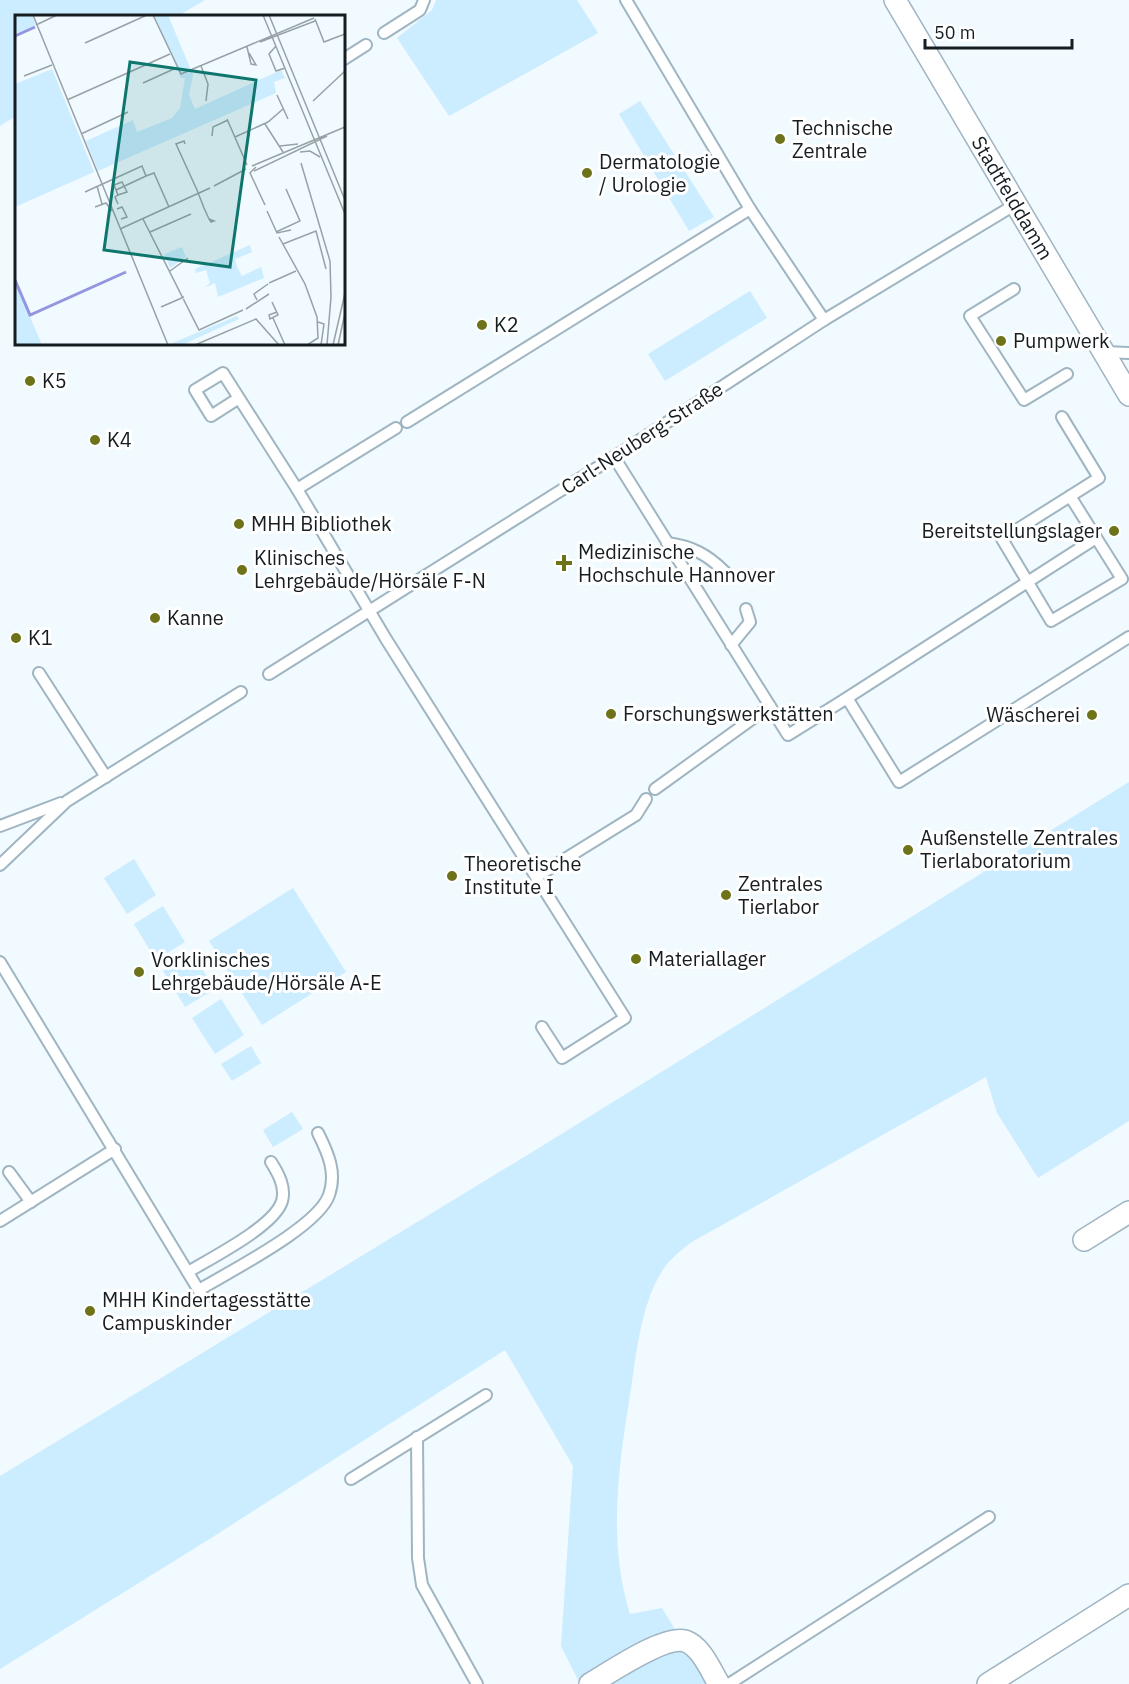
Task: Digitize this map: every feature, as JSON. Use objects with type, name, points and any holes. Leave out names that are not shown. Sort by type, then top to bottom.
[{"type":"street","name":"Stadtfelddamm","points":[[895,0],[1129,395]]},
{"type":"street","points":[[1084,1240],[1129,1212]]},
{"type":"street","points":[[988,1684],[1129,1595]]},
{"type":"street","points":[[590,1684],[668,1641],[686,1641],[701,1654],[719,1684]]},
{"type":"lane","points":[[384,33],[420,10],[424,0]]},
{"type":"lane","points":[[626,0],[750,210],[824,320]]},
{"type":"lane","points":[[345,58],[366,45]]},
{"type":"lane","name":"Carl-Neuberg-Straße","points":[[269,674],[614,457],[824,320],[1016,204]]},
{"type":"lane","points":[[407,422],[750,210]]},
{"type":"lane","points":[[1014,290],[970,316],[1024,400],[1067,374]]},
{"type":"lane","points":[[1104,352],[1129,353]]},
{"type":"lane","points":[[239,398],[297,489],[369,611],[625,1018],[562,1058],[542,1027]]},
{"type":"lane","points":[[1062,417],[1099,478],[1070,496],[1002,539],[1052,621],[1122,579],[1070,496]]},
{"type":"lane","points":[[297,489],[396,428]]},
{"type":"lane","points":[[614,457],[788,735],[1096,538]]},
{"type":"lane","points":[[667,543],[683,545],[699,551],[725,572]]},
{"type":"lane","points":[[731,645],[750,622],[746,609]]},
{"type":"lane","points":[[847,698],[900,782],[1129,637]]},
{"type":"lane","points":[[39,673],[106,777]]},
{"type":"lane","points":[[0,826],[67,801],[241,692]]},
{"type":"lane","points":[[655,789],[770,706]]},
{"type":"lane","points":[[536,877],[636,815],[646,799]]},
{"type":"lane","points":[[0,865],[67,801]]},
{"type":"lane","points":[[0,962],[202,1295],[301,1228],[318,1213],[329,1196],[332,1178],[331,1163],[318,1133]]},
{"type":"lane","points":[[0,1221],[115,1149]]},
{"type":"lane","points":[[188,1272],[265,1224],[276,1213],[283,1200],[283,1187],[271,1162]]},
{"type":"lane","points":[[9,1172],[31,1202]]},
{"type":"lane","points":[[351,1479],[486,1395]]},
{"type":"lane","points":[[417,1437],[418,1558],[422,1585],[477,1684]]},
{"type":"lane","points":[[729,1684],[989,1517]]},
{"type":"shaded area","points":[[0,0],[205,0],[180,15],[15,15],[15,117],[0,126]]},
{"type":"shaded area","points":[[436,0],[577,0],[598,33],[449,116],[397,38],[432,10]]},
{"type":"shaded area","points":[[640,101],[714,217],[689,231],[619,114]]},
{"type":"shaded area","points":[[750,291],[767,318],[665,381],[648,354]]},
{"type":"shaded area","points":[[1129,782],[1129,1121],[1038,1178],[997,1113],[986,1077],[690,1243],[669,1261],[657,1280],[646,1308],[639,1338],[623,1440],[618,1498],[618,1556],[630,1614],[662,1608],[708,1684],[580,1684],[561,1646],[573,1466],[505,1350],[208,1540],[0,1669],[0,1476],[534,1151]]},
{"type":"shaded area","points":[[134,859],[156,895],[127,914],[104,878]]},
{"type":"shaded area","points":[[293,888],[346,972],[262,1025],[209,941]]},
{"type":"shaded area","points":[[163,906],[185,942],[156,960],[134,924]]},
{"type":"shaded area","points":[[192,953],[215,989],[185,1007],[163,971]]},
{"type":"shaded area","points":[[221,999],[244,1035],[215,1054],[192,1018]]},
{"type":"shaded area","points":[[251,1046],[261,1063],[232,1081],[221,1064]]},
{"type":"shaded area","points":[[292,1112],[303,1129],[273,1147],[263,1130]]},
{"type":"place","name":"Technische Zentrale","points":[[780,139]]},
{"type":"place","name":"Dermatologie / Urologie","points":[[587,173]]},
{"type":"place","name":"K2","points":[[482,325]]},
{"type":"place","name":"Pumpwerk","points":[[1001,341]]},
{"type":"place","name":"K5","points":[[30,381]]},
{"type":"place","name":"K4","points":[[95,440]]},
{"type":"place","name":"MHH Bibliothek","points":[[239,524]]},
{"type":"place","name":"Bereitstellungslager","points":[[1114,531]]},
{"type":"place","name":"Medizinische Hochschule Hannover","points":[[564,563]]},
{"type":"place","name":"Klinisches Lehrgebäude/Hörsäle F-N","points":[[242,570]]},
{"type":"place","name":"Kanne","points":[[155,618]]},
{"type":"place","name":"K1","points":[[16,638]]},
{"type":"place","name":"Forschungswerkstätten","points":[[611,714]]},
{"type":"place","name":"Wäscherei","points":[[1092,715]]},
{"type":"place","name":"Außenstelle Zentrales Tierlaboratorium","points":[[908,850]]},
{"type":"place","name":"Theoretische Institute I","points":[[452,876]]},
{"type":"place","name":"Zentrales Tierlabor","points":[[726,895]]},
{"type":"place","name":"Materiallager","points":[[636,959]]},
{"type":"place","name":"Vorklinisches Lehrgebäude/Hörsäle A-E","points":[[139,972]]},
{"type":"place","name":"MHH Kindertagesstätte Campuskinder","points":[[90,1311]]}]
